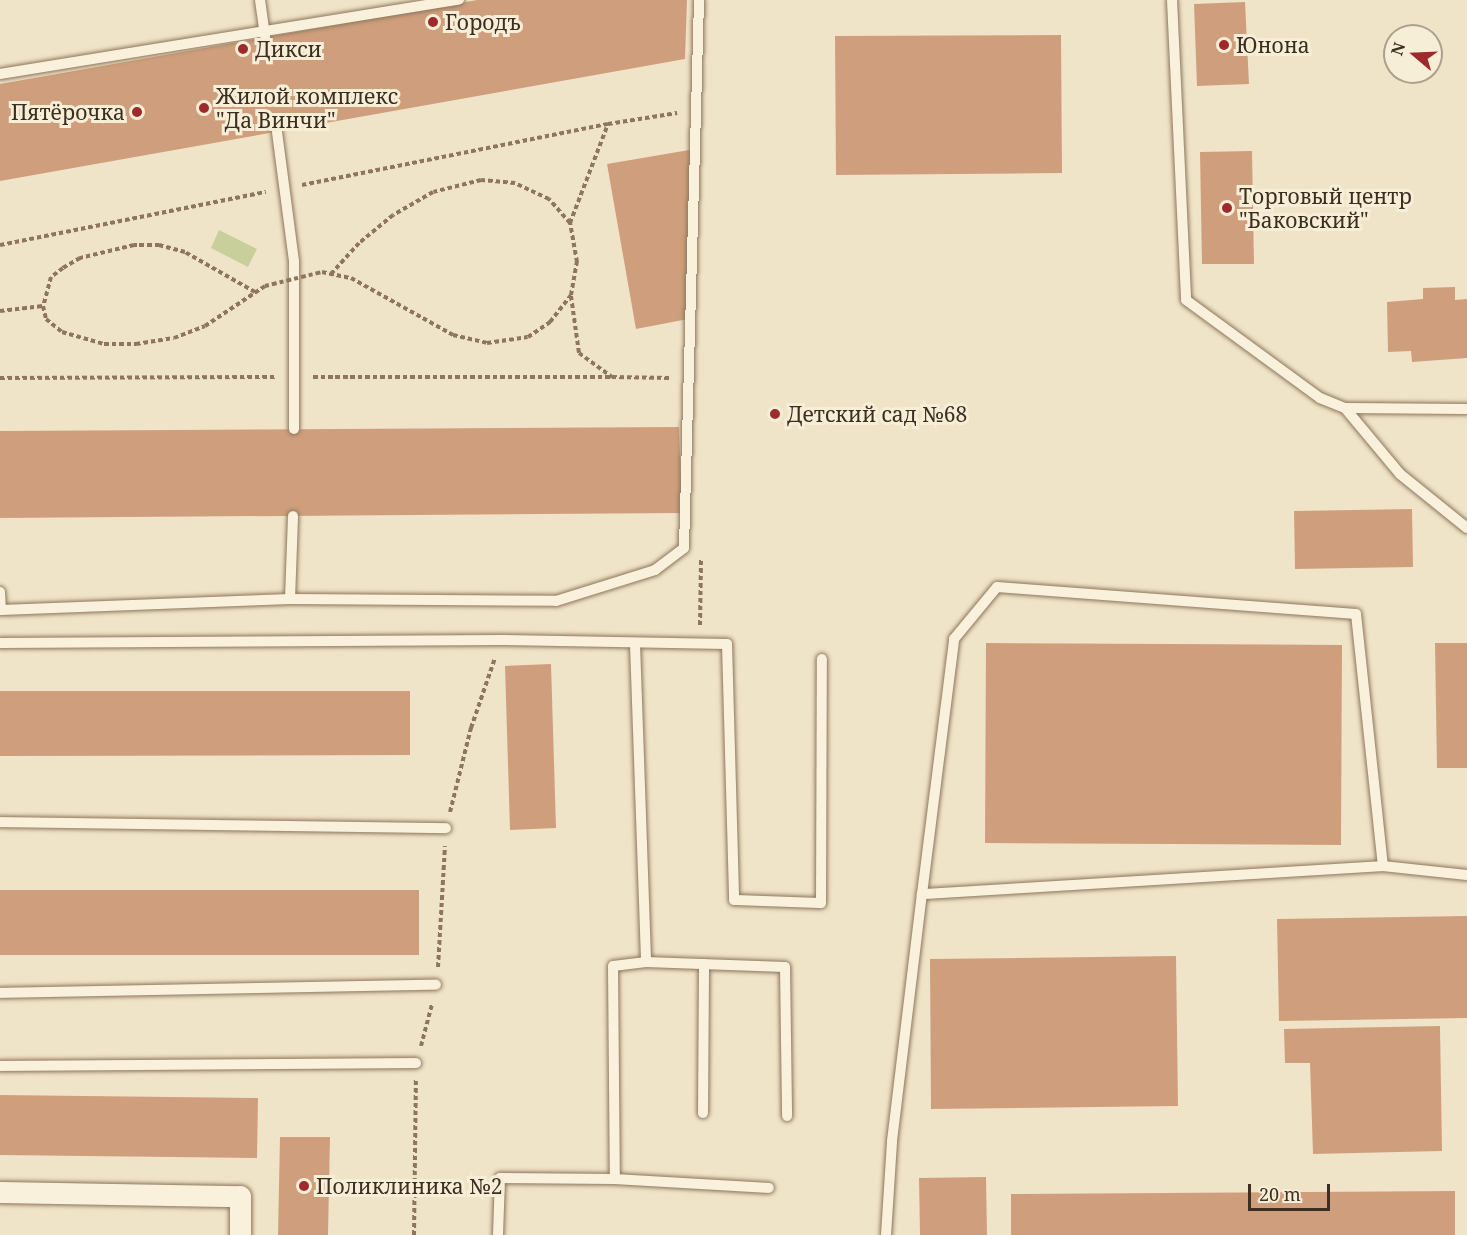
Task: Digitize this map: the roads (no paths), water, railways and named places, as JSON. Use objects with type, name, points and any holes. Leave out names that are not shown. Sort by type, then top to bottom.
[{"type":"street","points":[[0,1192],[240,1196],[240,1235]]},
{"type":"lane","points":[[260,0],[264,34]]},
{"type":"lane","points":[[0,74],[264,34],[459,0]]},
{"type":"lane","points":[[0,592],[1,610],[290,599],[556,601],[655,570],[684,548],[699,0]]},
{"type":"lane","points":[[1172,0],[1186,300],[1320,398],[1345,408],[1467,409]]},
{"type":"lane","points":[[277,132],[294,261],[294,429]]},
{"type":"lane","points":[[1345,408],[1400,474],[1467,528]]},
{"type":"lane","points":[[290,599],[293,516]]},
{"type":"lane","points":[[886,1235],[892,1141],[954,639],[997,587],[1356,614],[1383,866]]},
{"type":"lane","points":[[0,643],[503,640],[727,644],[734,900],[821,903],[822,659]]},
{"type":"lane","points":[[635,644],[646,962]]},
{"type":"lane","points":[[0,822],[446,828]]},
{"type":"lane","points":[[922,894],[1383,866],[1467,875]]},
{"type":"lane","points":[[615,1179],[613,966],[646,962],[785,967],[787,1116]]},
{"type":"lane","points":[[703,1113],[704,964]]},
{"type":"lane","points":[[0,993],[436,985]]},
{"type":"lane","points":[[0,1066],[416,1062]]},
{"type":"lane","points":[[498,1235],[500,1178],[615,1179],[769,1188]]},
{"type":"place","name":"Городъ","points":[[433,22]]},
{"type":"place","name":"Юнона","points":[[1224,45]]},
{"type":"place","name":"Дикси","points":[[243,49]]},
{"type":"place","name":"Жилой комплекс \"Да Винчи\"","points":[[204,108]]},
{"type":"place","name":"Пятёрочка","points":[[137,112]]},
{"type":"place","name":"Торговый центр \"Баковский\"","points":[[1227,208]]},
{"type":"place","name":"Детский сад №68","points":[[775,414]]},
{"type":"place","name":"Поликлиника №2","points":[[304,1186]]}]
